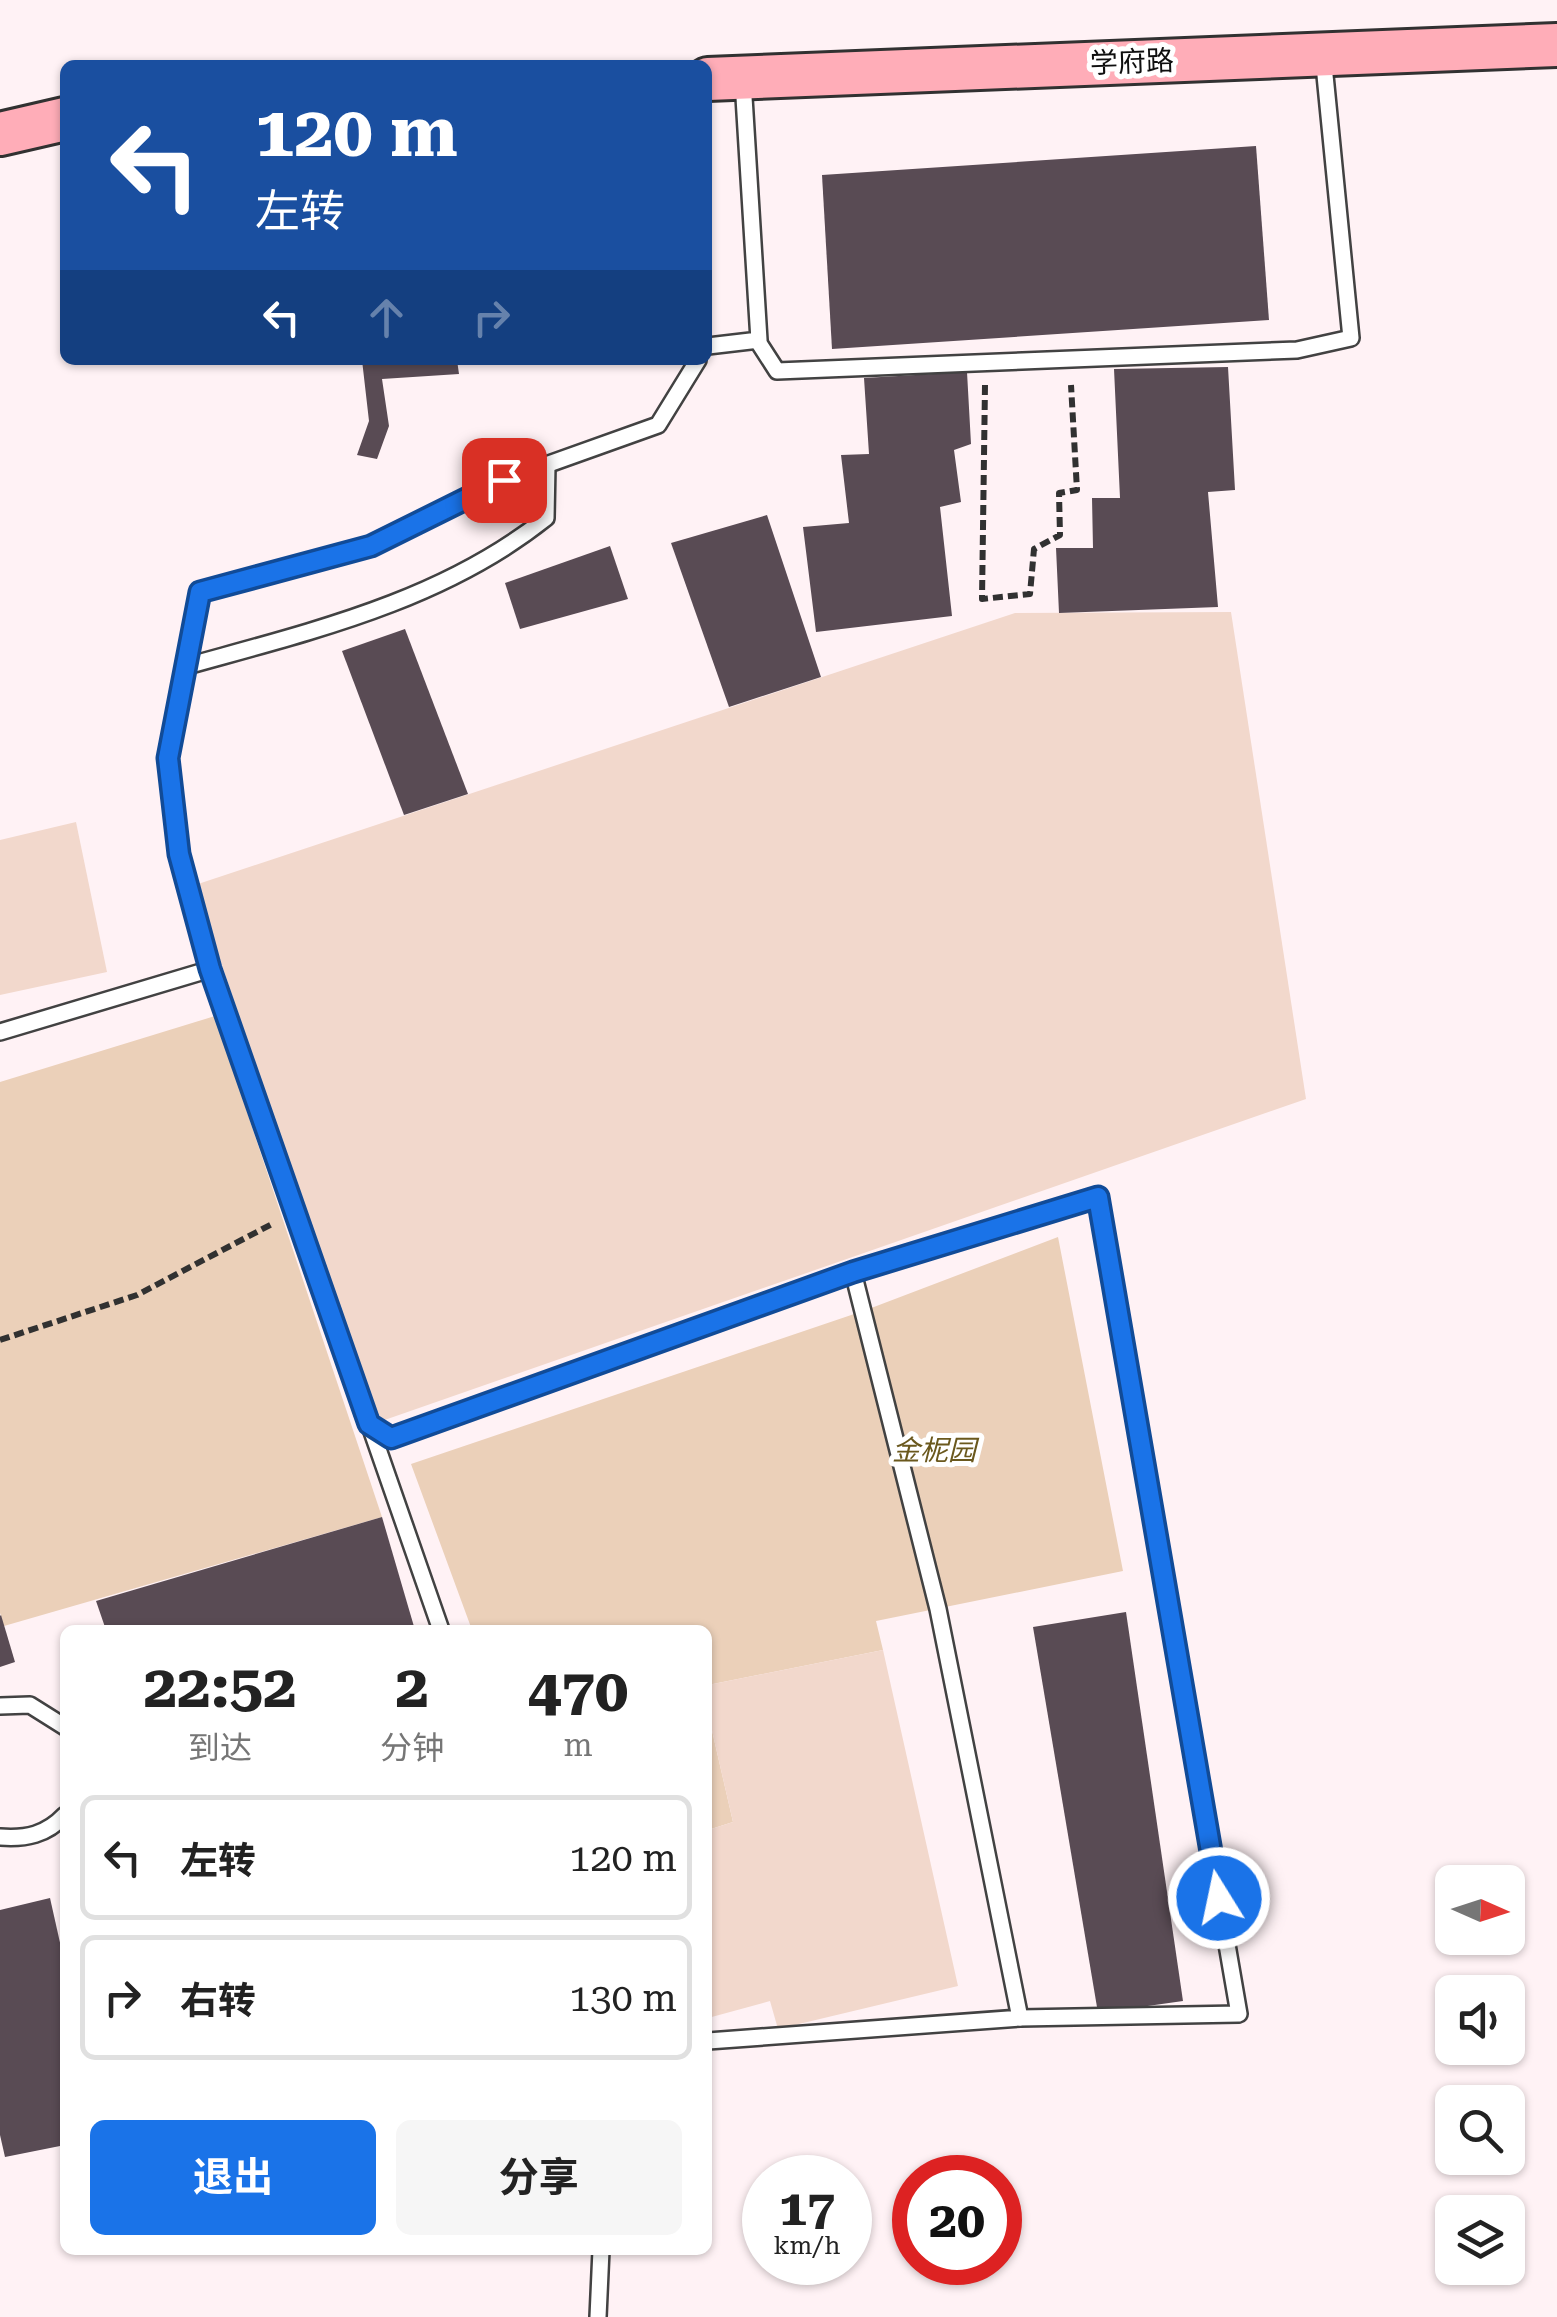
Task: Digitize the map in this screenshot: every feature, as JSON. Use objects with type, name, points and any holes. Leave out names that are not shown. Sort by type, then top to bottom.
[{"type":"street","name":"学府路","points":[[725,78],[1557,45]]},
{"type":"street","points":[[0,134],[60,120]]},
{"type":"lane","points":[[725,78],[758,340],[777,371],[985,363],[1298,350],[1350,338],[1323,54]]},
{"type":"lane","points":[[712,346],[758,340]]},
{"type":"lane","points":[[439,1625],[210,969],[179,854],[168,758],[200,592],[371,546],[504,480],[658,425],[695,365]]},
{"type":"lane","points":[[186,666],[337,626],[510,546],[546,518],[547,465]]},
{"type":"lane","points":[[0,1032],[210,969]]},
{"type":"lane","points":[[369,1424],[391,1438],[853,1272],[1098,1197],[1239,2014],[1020,2018],[712,2041]]},
{"type":"lane","points":[[853,1272],[866,1310],[938,1609],[1020,2018]]},
{"type":"lane","points":[[0,1706],[30,1705],[60,1724]]},
{"type":"lane","points":[[0,1837],[21,1839],[43,1833],[60,1819]]},
{"type":"lane","points":[[598,2317],[601,2255]]},
{"type":"path","points":[[985,363],[982,599],[1030,594],[1034,549],[1060,536],[1059,493],[1077,490],[1070,359]]},
{"type":"path","points":[[0,1340],[136,1295],[295,1212]]},
{"type":"green space","points":[[215,1016],[382,1517],[4,1626],[0,1613],[0,1082]]},
{"type":"green space","name":"金柅园","points":[[1058,1237],[1123,1571],[876,1621],[883,1650],[712,1684],[712,1625],[470,1625],[411,1464],[866,1310]]},
{"type":"green space","points":[[712,1730],[733,1822],[712,1829]]},
{"type":"shaded area","points":[[1231,612],[1306,1099],[376,1423],[195,885],[1015,613]]},
{"type":"shaded area","points":[[76,822],[107,972],[0,995],[0,840]]},
{"type":"shaded area","points":[[883,1650],[958,1986],[778,2029],[770,2001],[712,2017],[712,1829],[733,1822],[712,1730],[712,1684]]},
{"type":"building","points":[[1256,146],[1269,320],[832,349],[822,175]]},
{"type":"building","points":[[363,365],[458,365],[459,374],[382,379],[389,426],[377,459],[357,455],[369,421]]},
{"type":"building","points":[[1228,367],[1235,490],[1208,492],[1218,607],[1059,613],[1056,548],[1093,548],[1092,498],[1120,498],[1114,369]]},
{"type":"building","points":[[967,372],[971,444],[954,450],[961,502],[940,507],[952,616],[816,632],[803,527],[849,523],[841,455],[869,454],[864,378]]},
{"type":"building","points":[[767,515],[821,677],[729,707],[671,543]]},
{"type":"building","points":[[610,546],[628,599],[520,629],[505,583]]},
{"type":"building","points":[[405,629],[468,794],[404,815],[342,651]]},
{"type":"building","points":[[382,1517],[414,1625],[104,1625],[96,1601]]},
{"type":"building","points":[[1126,1612],[1183,2001],[1098,2013],[1033,1627]]},
{"type":"building","points":[[0,1616],[15,1662],[0,1667]]},
{"type":"building","points":[[50,1898],[60,1943],[60,2146],[5,2157],[0,2135],[0,1910]]},
{"type":"route","points":[[504,480],[371,546],[200,592],[168,758],[179,854],[210,969],[369,1424],[391,1438],[853,1272],[1098,1197],[1219,1898]]}]
